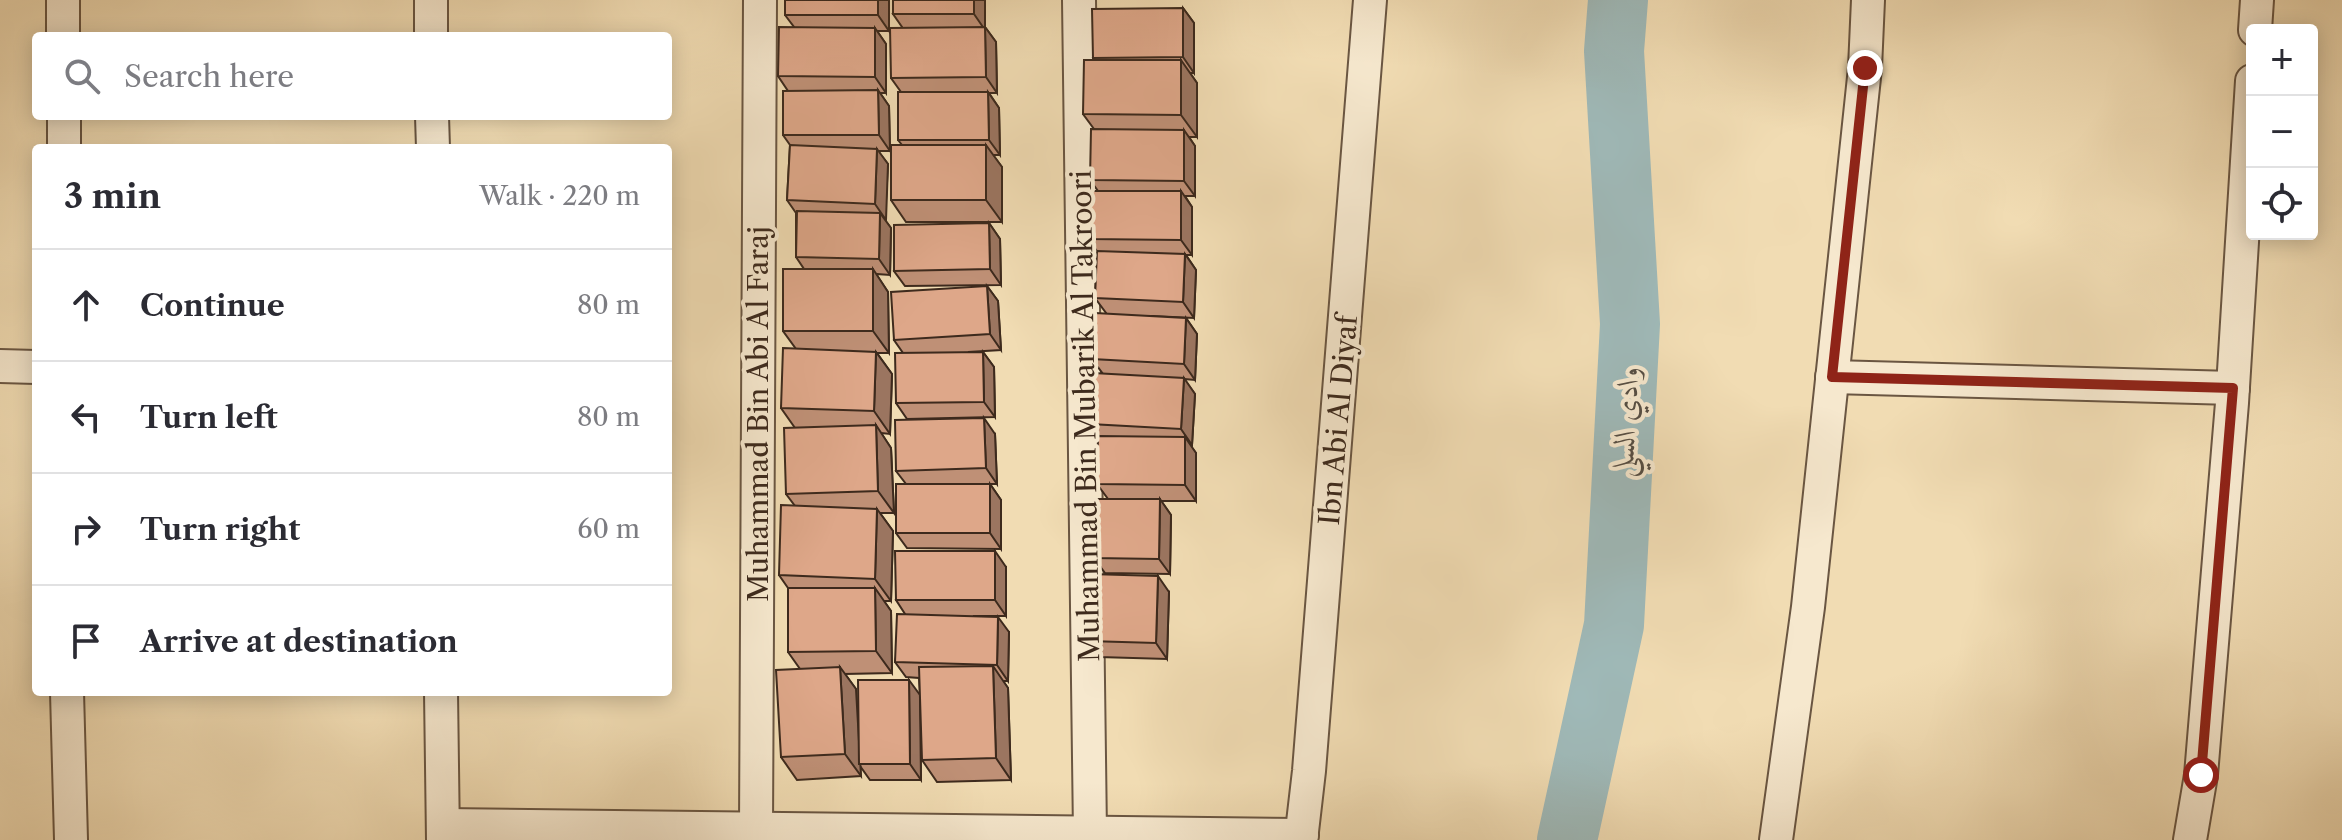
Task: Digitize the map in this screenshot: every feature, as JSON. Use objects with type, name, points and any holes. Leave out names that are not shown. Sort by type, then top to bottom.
[{"type":"street","points":[[63,0],[63,32]]},
{"type":"street","points":[[431,0],[431,32]]},
{"type":"street","name":"Muhammad Bin Abi Al Faraj","points":[[756,829],[760,0]]},
{"type":"street","name":"Muhammad Bin Mubarik Al Takroori","points":[[1079,0],[1090,833]]},
{"type":"street","name":"Ibn Abi Al Diyaf","points":[[1302,838],[1315,708],[1370,0]]},
{"type":"street","points":[[1776,840],[1808,607],[1865,68],[1868,0]]},
{"type":"street","points":[[2255,24],[2257,0]]},
{"type":"street","points":[[2190,840],[2201,775],[2233,388],[2251,96]]},
{"type":"street","points":[[64,120],[64,144]]},
{"type":"street","points":[[432,120],[433,144]]},
{"type":"street","points":[[0,366],[32,367]]},
{"type":"street","points":[[1832,377],[2233,388]]},
{"type":"street","points":[[67,696],[71,840]]},
{"type":"street","points":[[441,696],[443,832],[756,829],[1302,838]]},
{"type":"building","points":[[785,0],[878,0],[878,15],[785,15]]},
{"type":"building","points":[[893,0],[974,0],[974,14],[893,14]]},
{"type":"building","points":[[1183,8],[1183,57],[1093,58],[1092,9]]},
{"type":"building","points":[[779,27],[875,28],[875,77],[778,76]]},
{"type":"building","points":[[985,27],[986,77],[891,78],[890,28]]},
{"type":"building","points":[[1084,60],[1181,60],[1181,115],[1083,114]]},
{"type":"building","points":[[878,90],[879,135],[783,135],[783,91]]},
{"type":"building","points":[[898,92],[988,92],[989,140],[898,140]]},
{"type":"building","points":[[1091,129],[1184,130],[1184,181],[1090,180]]},
{"type":"building","points":[[790,145],[877,149],[875,204],[787,200]]},
{"type":"building","points":[[891,145],[986,145],[986,200],[891,200]]},
{"type":"building","points":[[1088,191],[1181,191],[1181,240],[1088,239]]},
{"type":"building","points":[[797,211],[880,213],[879,259],[796,257]]},
{"type":"building","points":[[989,223],[990,269],[894,271],[894,225]]},
{"type":"building","points":[[1097,251],[1185,254],[1183,302],[1095,298]]},
{"type":"building","points":[[783,269],[873,269],[873,331],[783,331]]},
{"type":"building","points":[[987,286],[990,334],[894,340],[891,292]]},
{"type":"building","points":[[1095,313],[1186,318],[1184,364],[1092,359]]},
{"type":"building","points":[[783,348],[876,352],[874,411],[781,408]]},
{"type":"building","points":[[983,352],[984,402],[896,403],[895,353]]},
{"type":"building","points":[[1093,373],[1184,378],[1181,429],[1090,424]]},
{"type":"building","points":[[984,418],[986,468],[896,471],[895,420]]},
{"type":"building","points":[[876,425],[878,491],[786,494],[784,428]]},
{"type":"building","points":[[1098,436],[1185,437],[1185,485],[1097,484]]},
{"type":"building","points":[[896,484],[990,484],[990,533],[896,533]]},
{"type":"building","points":[[1095,499],[1160,499],[1159,559],[1094,558]]},
{"type":"building","points":[[781,505],[877,509],[875,579],[779,575]]},
{"type":"building","points":[[895,551],[995,551],[995,600],[896,600]]},
{"type":"building","points":[[1090,574],[1158,576],[1156,643],[1088,641]]},
{"type":"building","points":[[788,588],[875,588],[876,651],[788,652]]},
{"type":"building","points":[[897,614],[998,617],[997,665],[895,662]]},
{"type":"building","points":[[993,666],[996,758],[922,760],[919,667]]},
{"type":"building","points":[[840,667],[845,754],[781,757],[776,670]]},
{"type":"building","points":[[858,680],[909,680],[910,764],[859,764]]},
{"type":"waterway","name":"وادي السلي","points":[[1567,840],[1614,625],[1630,324],[1614,51],[1618,0]]},
{"type":"route","points":[[1865,68],[1832,377],[2233,388],[2201,775]]}]
